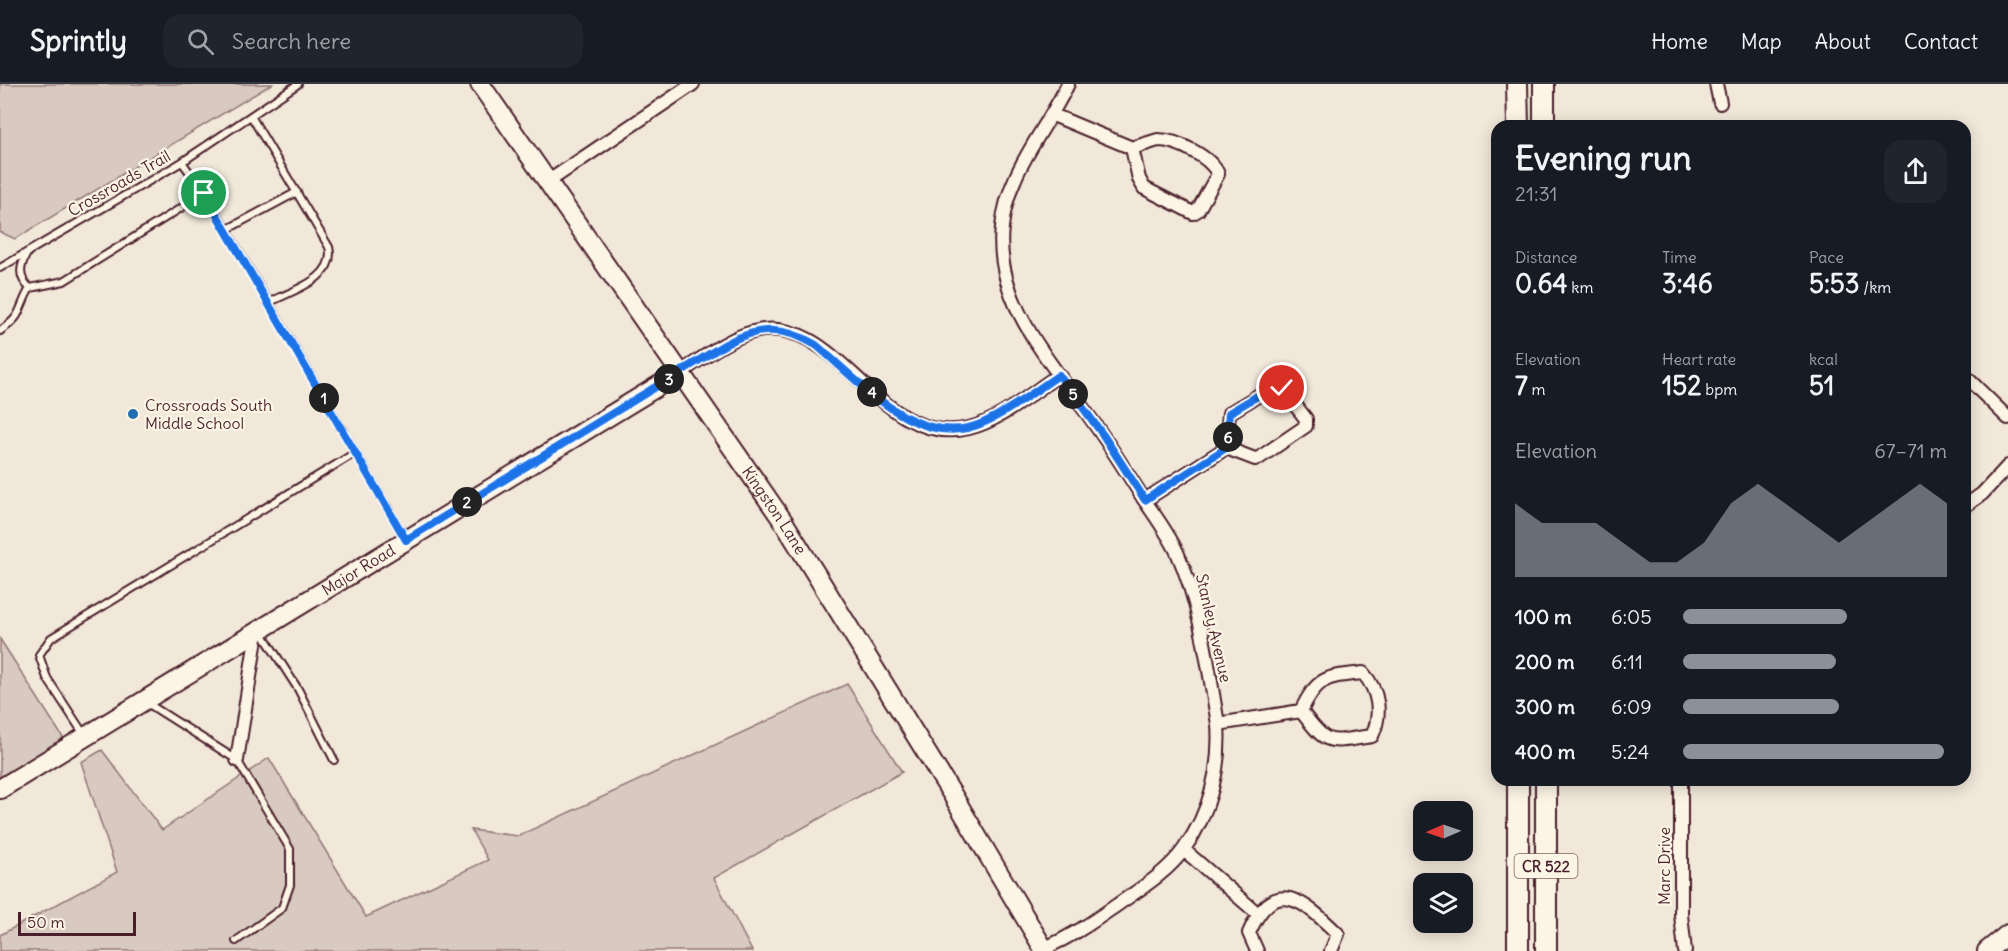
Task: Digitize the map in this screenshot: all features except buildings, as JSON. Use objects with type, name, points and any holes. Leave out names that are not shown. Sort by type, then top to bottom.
[{"type":"main road","points":[[1517,84],[1518,120]]},
{"type":"main road","points":[[1544,84],[1544,120]]},
{"type":"main road","name":"CR 522","points":[[1518,786],[1518,951]]},
{"type":"main road","name":"CR 522","points":[[1546,786],[1546,951]]},
{"type":"street","name":"Kingston Lane","points":[[480,84],[549,180],[783,521],[952,794],[1044,950]]},
{"type":"street","points":[[549,180],[693,84]]},
{"type":"street","name":"Stanley Avenue","points":[[1044,950],[1074,936],[1146,885],[1184,850],[1212,791],[1220,743],[1197,610],[1176,550],[1103,435],[1039,347],[1012,300],[1001,252],[1006,200],[1016,173],[1053,115],[1068,84]]},
{"type":"street","points":[[1716,84],[1720,103]]},
{"type":"street","points":[[1053,115],[1132,148],[1158,140],[1177,141],[1215,167],[1218,174],[1198,210],[1193,213],[1144,188],[1139,179],[1132,148]]},
{"type":"street","name":"Major Road","points":[[0,789],[740,336],[755,331],[787,331],[816,345],[898,413],[914,423],[949,430],[984,423],[1059,375]]},
{"type":"street","points":[[1971,382],[2008,418]]},
{"type":"street","points":[[1274,386],[1282,388],[1306,419],[1306,426],[1259,458],[1255,459],[1226,448],[1229,413],[1274,386]]},
{"type":"street","points":[[1145,500],[1226,448]]},
{"type":"street","points":[[1971,502],[1982,494],[2008,466]]},
{"type":"street","points":[[237,760],[258,631]]},
{"type":"street","points":[[1363,673],[1374,686],[1378,722],[1372,736],[1331,742],[1320,736],[1301,711],[1313,687],[1337,676],[1363,673]]},
{"type":"street","points":[[1218,724],[1301,711]]},
{"type":"street","name":"Marc Drive","points":[[1681,786],[1681,915],[1685,951]]},
{"type":"street","points":[[1184,850],[1257,913]]},
{"type":"street","points":[[1257,951],[1249,933],[1257,913],[1273,899],[1296,898],[1338,934],[1331,951]]},
{"type":"street","points":[[1987,951],[2008,934]]},
{"type":"lane","points":[[182,162],[298,84]]},
{"type":"lane","points":[[251,116],[329,246],[332,257],[329,267],[318,277],[268,303]]},
{"type":"lane","name":"Crossroads Trail","points":[[0,268],[182,162],[226,230],[406,540]]},
{"type":"lane","points":[[226,230],[297,192]]},
{"type":"lane","points":[[0,331],[20,315],[23,300],[30,288],[64,281],[204,193]]},
{"type":"lane","points":[[28,252],[20,273],[23,282],[30,288]]},
{"type":"lane","points":[[85,737],[47,678],[39,655],[51,638],[355,453]]},
{"type":"lane","points":[[258,631],[298,689],[334,760]]},
{"type":"lane","points":[[144,701],[237,760],[290,849],[290,885],[282,908],[236,941]]},
{"type":"shaded area","points":[[0,84],[272,84],[15,239],[0,232]]},
{"type":"shaded area","points":[[0,639],[69,747],[0,788]]},
{"type":"shaded area","points":[[847,684],[902,772],[714,878],[752,951],[0,951],[0,935],[117,872],[81,762],[102,750],[162,830],[269,758],[366,917],[488,860],[471,830],[518,836]]},
{"type":"place","name":"Crossroads South Middle School","points":[[133,414]]},
{"type":"route","points":[[204,193],[406,540],[724,345],[755,331],[771,329],[803,336],[898,413],[914,423],[931,428],[967,429],[984,423],[1059,375],[1103,435],[1145,500],[1226,448],[1229,413],[1274,386],[1282,388]]}]
